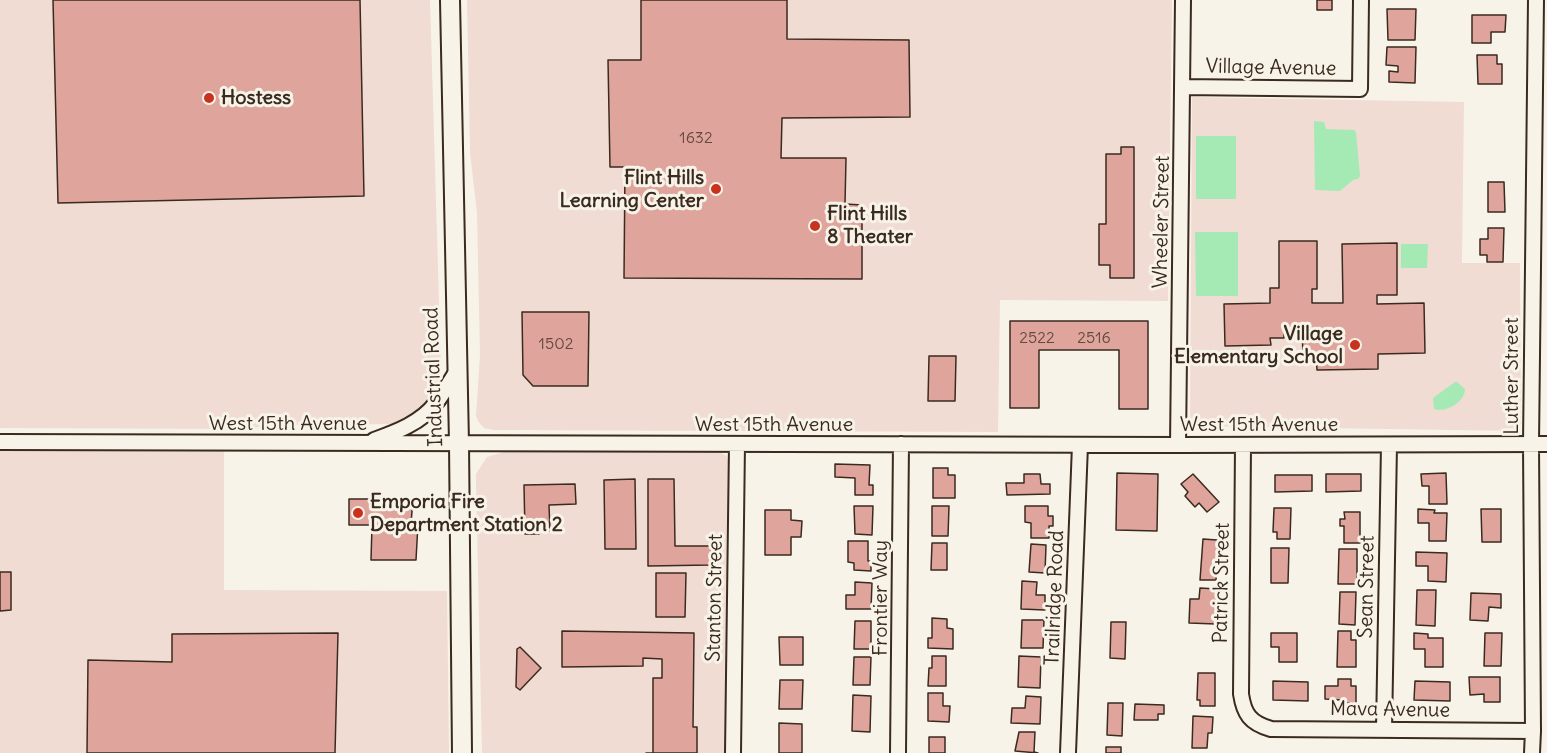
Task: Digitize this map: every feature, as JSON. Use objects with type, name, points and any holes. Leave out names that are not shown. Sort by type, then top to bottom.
[{"type":"main road","name":"Industrial Road","points":[[450,0],[459,443],[462,753]]},
{"type":"street","name":"Wheeler Street","points":[[1178,445],[1184,0]]},
{"type":"street","name":"Village Avenue","points":[[1182,87],[1360,89],[1361,0]]},
{"type":"street","name":"Luther Street","points":[[1532,753],[1531,444],[1536,0]]},
{"type":"street","points":[[366,443],[408,426],[425,414],[435,405],[457,371]]},
{"type":"street","name":"West 15th Avenue","points":[[0,442],[1547,444]]},
{"type":"street","name":"Stanton Street","points":[[733,753],[737,444]]},
{"type":"street","name":"Frontier Way","points":[[898,753],[901,444]]},
{"type":"street","name":"Trailridge Road","points":[[1068,753],[1080,445]]},
{"type":"street","name":"Patrick Street","points":[[1243,445],[1241,694],[1243,708],[1250,718]]},
{"type":"street","name":"Sean Street","points":[[1384,730],[1389,445]]},
{"type":"street","name":"Mava Avenue","points":[[1250,718],[1261,726],[1271,729],[1533,731]]},
{"type":"shaded area","points":[[0,0],[430,0],[441,370],[435,395],[429,404],[407,420],[396,424],[279,425],[240,429],[0,428]]},
{"type":"shaded area","points":[[467,0],[1172,0],[1168,301],[1000,300],[998,432],[494,430],[484,428],[476,416],[480,355],[477,213],[470,152]]},
{"type":"shaded area","name":"Village Elementary School","points":[[1192,97],[1464,102],[1462,263],[1520,263],[1521,431],[1190,426]]},
{"type":"shaded area","points":[[0,450],[224,451],[224,590],[447,591],[449,753],[0,753]]},
{"type":"shaded area","points":[[504,452],[719,452],[727,456],[730,469],[726,753],[482,753],[476,474],[487,457]]},
{"type":"green space","points":[[1314,121],[1324,122],[1326,129],[1356,132],[1360,176],[1340,191],[1315,190]]},
{"type":"green space","points":[[1196,136],[1236,136],[1236,199],[1196,199]]},
{"type":"green space","points":[[1195,232],[1238,232],[1238,296],[1196,296]]},
{"type":"green space","points":[[1401,244],[1428,244],[1427,268],[1401,268]]},
{"type":"green space","points":[[1455,382],[1465,389],[1462,398],[1449,408],[1434,409],[1433,398]]},
{"type":"building","name":"Hostess","points":[[53,0],[360,0],[364,196],[58,203]]},
{"type":"building","points":[[641,0],[787,0],[787,39],[909,40],[910,117],[782,118],[781,158],[846,158],[845,204],[862,205],[862,279],[624,278],[625,167],[610,167],[608,60],[641,60]]},
{"type":"building","points":[[1317,0],[1332,0],[1332,10],[1317,10]]},
{"type":"building","points":[[1387,9],[1416,9],[1415,40],[1388,40]]},
{"type":"building","points":[[1472,15],[1506,15],[1505,32],[1491,32],[1491,43],[1472,43]]},
{"type":"building","points":[[1387,47],[1416,47],[1415,83],[1389,82],[1389,71],[1398,72],[1398,66],[1386,65]]},
{"type":"building","points":[[1477,55],[1497,55],[1497,64],[1502,64],[1502,84],[1478,84]]},
{"type":"building","points":[[1121,147],[1134,147],[1134,278],[1110,278],[1110,265],[1099,265],[1099,224],[1106,224],[1106,154],[1121,154]]},
{"type":"building","points":[[1488,182],[1504,182],[1505,212],[1488,212]]},
{"type":"building","points":[[1488,228],[1504,228],[1503,262],[1487,262],[1487,255],[1480,255],[1480,239],[1488,239]]},
{"type":"building","points":[[1279,241],[1317,241],[1317,289],[1312,289],[1312,303],[1343,303],[1342,244],[1397,243],[1397,295],[1377,295],[1377,304],[1424,303],[1425,353],[1378,354],[1378,369],[1317,370],[1316,355],[1303,355],[1302,329],[1284,329],[1284,338],[1270,338],[1271,345],[1225,346],[1224,304],[1270,303],[1270,288],[1279,288]]},
{"type":"building","points":[[522,312],[589,312],[588,386],[533,386],[523,375]]},
{"type":"building","points":[[1010,321],[1148,321],[1148,409],[1119,409],[1119,350],[1039,350],[1039,408],[1010,408]]},
{"type":"building","points":[[929,356],[956,356],[955,401],[928,401]]},
{"type":"building","points":[[835,464],[870,465],[869,485],[873,485],[873,495],[855,495],[855,478],[835,477]]},
{"type":"building","points":[[933,468],[948,468],[948,475],[955,475],[955,498],[933,498]]},
{"type":"building","points":[[1117,473],[1158,474],[1157,531],[1116,530]]},
{"type":"building","points":[[1446,473],[1447,504],[1429,504],[1429,486],[1422,486],[1421,474]]},
{"type":"building","points":[[1024,474],[1040,474],[1041,484],[1050,484],[1050,494],[1007,495],[1006,483],[1024,483]]},
{"type":"building","points":[[1193,474],[1219,502],[1207,512],[1199,503],[1195,507],[1185,496],[1188,492],[1181,484]]},
{"type":"building","points":[[1326,474],[1361,474],[1361,491],[1326,492]]},
{"type":"building","points":[[1275,475],[1312,475],[1312,491],[1275,492]]},
{"type":"building","points":[[635,479],[636,549],[605,549],[604,480]]},
{"type":"building","points":[[648,479],[674,479],[675,546],[711,546],[711,565],[648,566]]},
{"type":"building","points":[[575,484],[576,504],[549,505],[550,531],[525,534],[524,485]]},
{"type":"building","points":[[349,499],[413,499],[411,524],[418,524],[416,560],[371,560],[372,525],[349,525]]},
{"type":"building","points":[[854,506],[873,506],[872,535],[855,534]]},
{"type":"building","points":[[932,506],[949,506],[948,536],[932,536]]},
{"type":"building","points":[[1025,506],[1048,506],[1048,516],[1053,516],[1053,526],[1049,526],[1049,538],[1031,538],[1031,523],[1025,522]]},
{"type":"building","points":[[1274,508],[1291,508],[1290,539],[1277,539],[1277,532],[1273,532]]},
{"type":"building","points":[[1418,509],[1447,513],[1446,541],[1429,541],[1429,523],[1418,523]]},
{"type":"building","points":[[1481,509],[1501,509],[1501,542],[1482,542]]},
{"type":"building","points":[[765,510],[791,510],[791,520],[802,521],[801,537],[791,537],[791,555],[765,555]]},
{"type":"building","points":[[1344,512],[1360,512],[1360,543],[1344,543],[1344,526],[1340,526],[1340,519],[1345,519]]},
{"type":"building","points":[[1203,539],[1217,540],[1216,580],[1200,580]]},
{"type":"building","points":[[848,541],[868,541],[868,561],[871,561],[871,571],[854,570],[854,563],[848,562]]},
{"type":"building","points":[[932,543],[947,543],[947,570],[931,570]]},
{"type":"building","points":[[1031,544],[1046,545],[1045,573],[1029,572]]},
{"type":"building","points":[[1271,548],[1289,548],[1288,583],[1271,583]]},
{"type":"building","points":[[1339,549],[1357,549],[1357,584],[1338,584]]},
{"type":"building","points":[[1416,552],[1447,553],[1446,582],[1428,581],[1428,566],[1416,566]]},
{"type":"building","points":[[0,572],[11,572],[11,610],[0,611]]},
{"type":"building","points":[[656,573],[686,573],[685,617],[656,617]]},
{"type":"building","points":[[1022,581],[1037,582],[1036,595],[1045,595],[1045,610],[1021,609]]},
{"type":"building","points":[[855,582],[872,583],[871,609],[846,609],[846,595],[855,595]]},
{"type":"building","points":[[1200,588],[1217,589],[1216,624],[1189,623],[1190,599],[1199,599]]},
{"type":"building","points":[[1417,590],[1436,590],[1435,626],[1416,625]]},
{"type":"building","points":[[1340,592],[1356,592],[1355,625],[1339,624]]},
{"type":"building","points":[[1471,593],[1501,594],[1501,608],[1489,607],[1488,621],[1470,620]]},
{"type":"building","points":[[932,618],[947,619],[947,628],[953,629],[953,649],[928,648],[928,638],[932,638]]},
{"type":"building","points":[[1022,620],[1044,620],[1043,648],[1021,648]]},
{"type":"building","points":[[855,621],[871,621],[871,649],[854,649]]},
{"type":"building","points":[[1111,622],[1126,622],[1125,659],[1110,658]]},
{"type":"building","points":[[562,631],[694,633],[693,727],[697,727],[697,753],[653,753],[653,678],[662,678],[662,659],[643,658],[643,666],[562,667]]},
{"type":"building","points":[[1338,631],[1351,631],[1351,640],[1356,640],[1356,667],[1337,667]]},
{"type":"building","points":[[338,633],[335,753],[87,753],[88,660],[172,662],[172,634]]},
{"type":"building","points":[[1271,633],[1297,633],[1297,662],[1279,662],[1279,647],[1271,647]]},
{"type":"building","points":[[1414,633],[1428,634],[1428,638],[1443,638],[1443,667],[1425,667],[1425,649],[1414,649]]},
{"type":"building","points":[[1485,633],[1502,633],[1501,666],[1484,666]]},
{"type":"building","points":[[779,637],[803,637],[803,665],[780,665]]},
{"type":"building","points":[[520,647],[541,668],[520,690],[516,687],[517,649]]},
{"type":"building","points":[[932,656],[946,656],[946,686],[928,686]]},
{"type":"building","points":[[1019,656],[1041,657],[1040,688],[1018,687]]},
{"type":"building","points":[[854,657],[871,657],[870,685],[853,685]]},
{"type":"building","points":[[1198,673],[1215,673],[1215,706],[1200,706],[1200,700],[1197,700]]},
{"type":"building","points":[[1469,677],[1500,677],[1500,702],[1484,702],[1484,694],[1470,695]]},
{"type":"building","points":[[1338,679],[1351,679],[1351,686],[1356,686],[1356,703],[1341,703],[1341,700],[1325,699],[1325,686],[1338,686]]},
{"type":"building","points":[[780,680],[803,680],[802,709],[779,709]]},
{"type":"building","points":[[1273,681],[1308,682],[1308,701],[1273,700]]},
{"type":"building","points":[[1415,681],[1450,682],[1450,701],[1414,700]]},
{"type":"building","points":[[928,693],[943,693],[943,706],[950,706],[949,722],[928,721]]},
{"type":"building","points":[[853,695],[871,696],[870,732],[852,731]]},
{"type":"building","points":[[1026,696],[1041,697],[1040,724],[1011,723],[1012,708],[1025,708]]},
{"type":"building","points":[[1108,703],[1123,703],[1122,736],[1107,735]]},
{"type":"building","points":[[1135,704],[1164,705],[1164,714],[1158,714],[1158,720],[1134,720]]},
{"type":"building","points":[[1193,716],[1213,717],[1212,733],[1208,733],[1207,748],[1192,748]]},
{"type":"building","points":[[779,723],[802,724],[802,753],[779,753]]},
{"type":"building","points":[[1019,732],[1035,732],[1034,752],[1038,753],[1015,751]]},
{"type":"building","points":[[929,737],[945,737],[945,753],[929,753]]},
{"type":"building","points":[[1106,747],[1121,747],[1121,753],[1106,753]]},
{"type":"place","name":"Hostess","points":[[209,98]]},
{"type":"place","name":"Flint Hills Learning Center","points":[[716,189]]},
{"type":"place","name":"Flint Hills 8 Theater","points":[[815,226]]},
{"type":"place","name":"Village Elementary School","points":[[1355,345]]},
{"type":"place","name":"Emporia Fire Department Station 2","points":[[358,513]]}]
